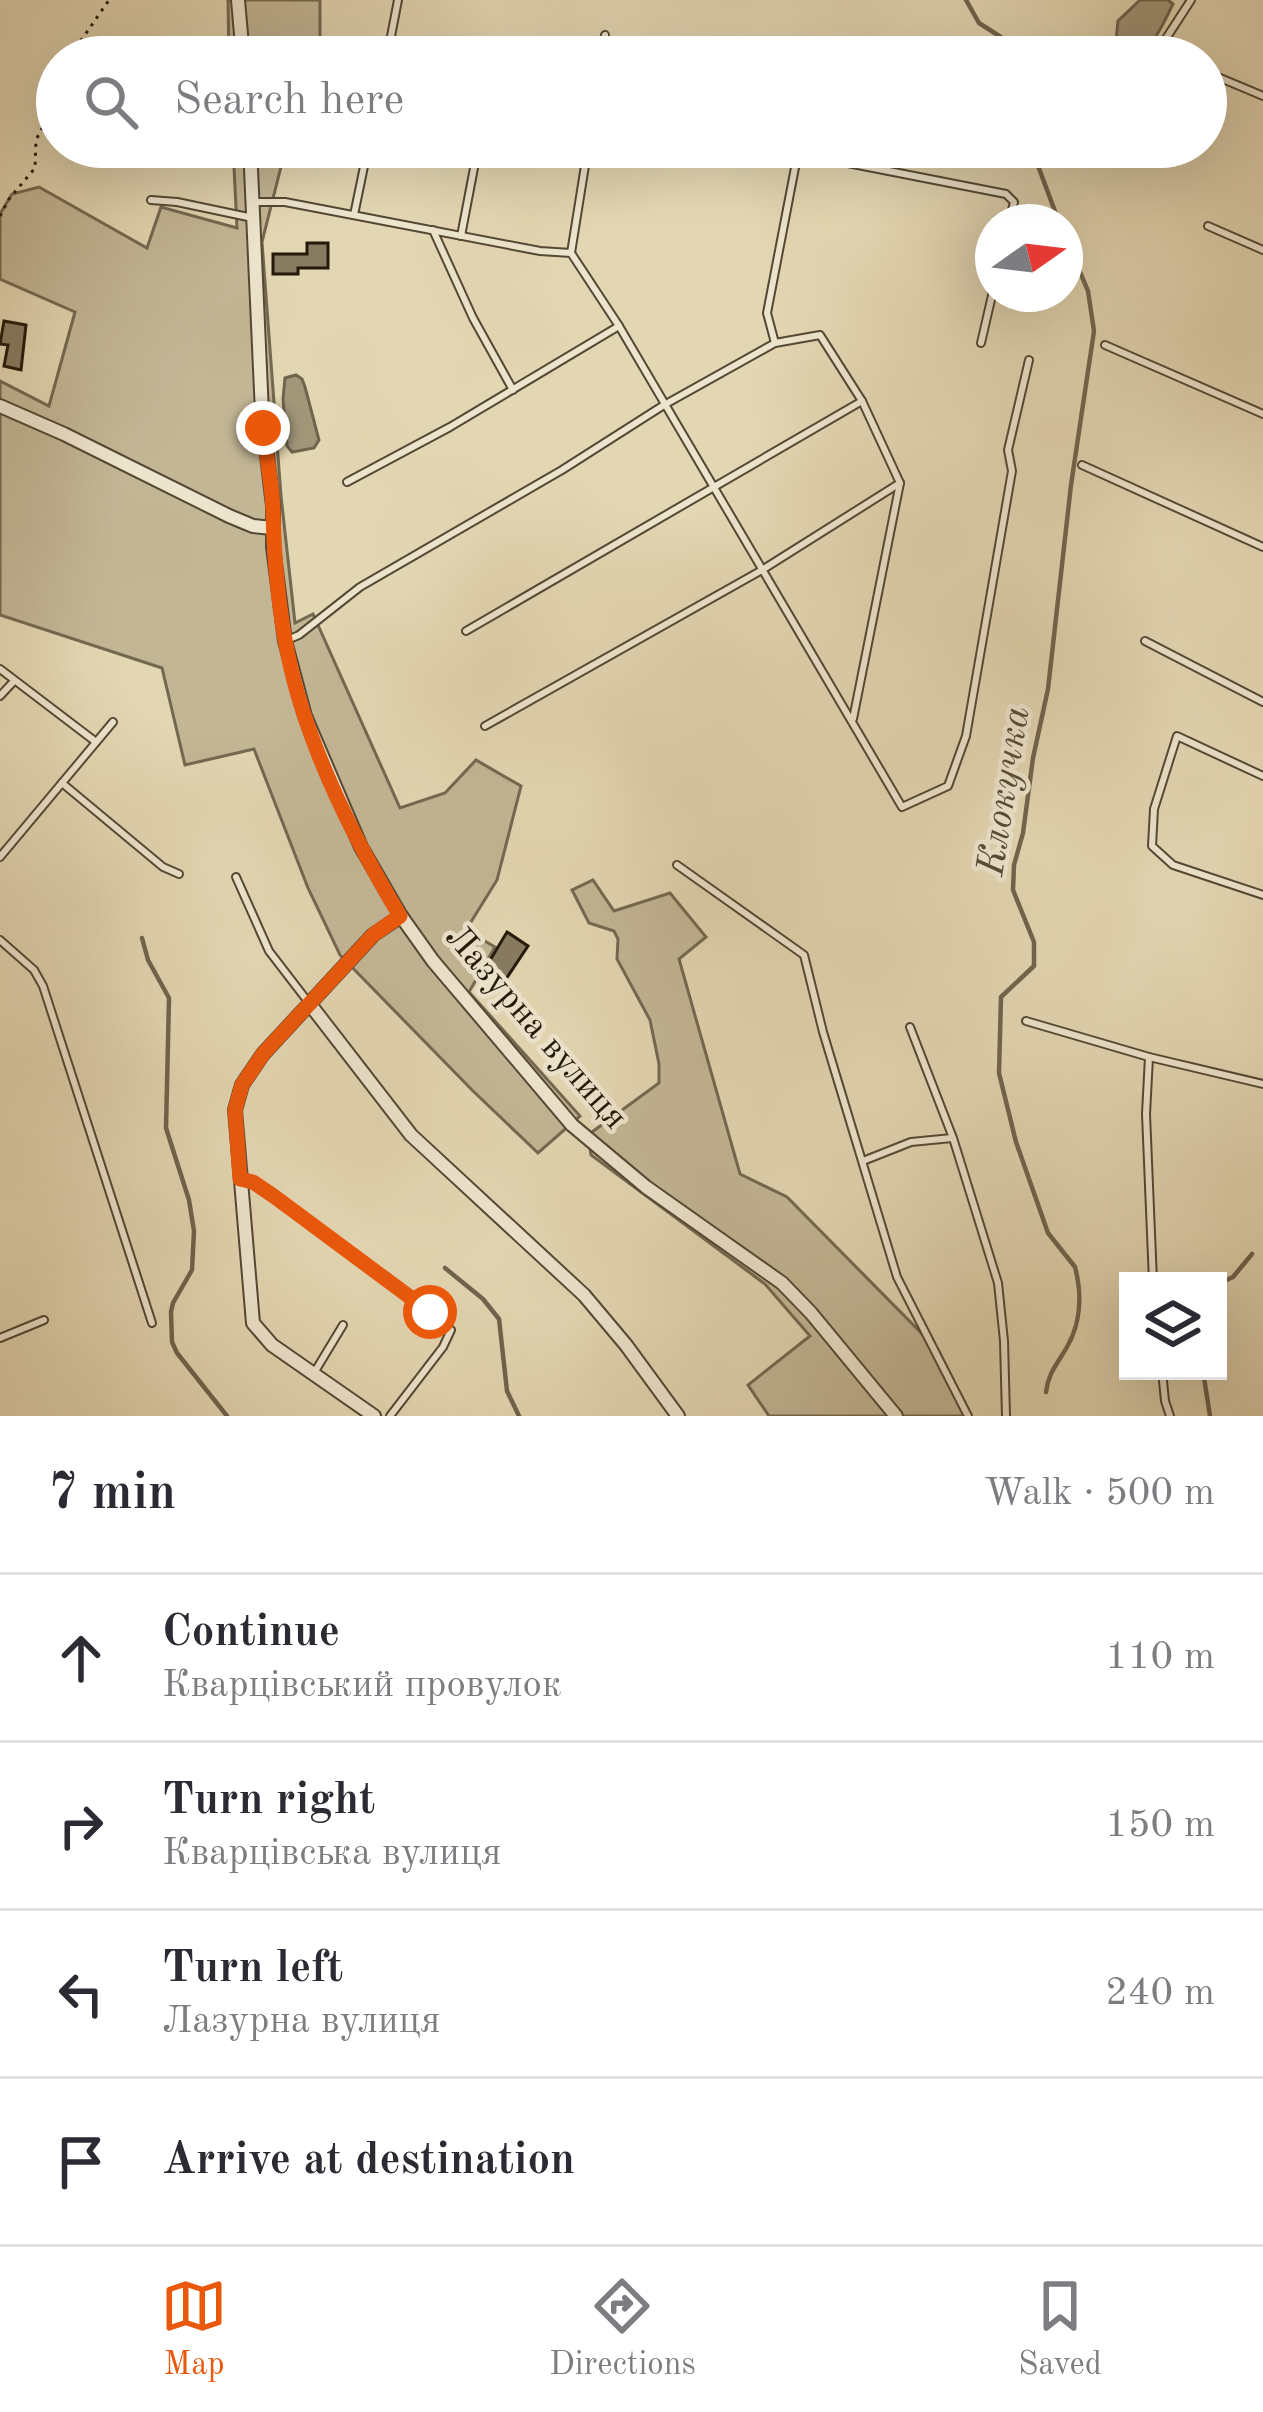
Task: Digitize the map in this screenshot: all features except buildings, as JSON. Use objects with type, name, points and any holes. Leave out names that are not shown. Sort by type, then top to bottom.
[{"type":"street","points":[[238,0],[241,36]]},
{"type":"street","name":"Лазурна вулиця","points":[[251,168],[262,413],[285,641],[305,716],[371,867],[400,916],[444,974],[572,1125],[646,1187],[791,1291],[896,1416]]},
{"type":"street","points":[[0,406],[229,516],[272,529]]},
{"type":"street","points":[[374,1416],[272,1345],[253,1323],[235,1110],[239,1092],[263,1054],[373,935],[400,916]]},
{"type":"street","points":[[309,1003],[411,1135],[584,1295],[678,1416]]},
{"type":"lane","points":[[391,36],[398,0]]},
{"type":"lane","points":[[1169,36],[1191,0]]},
{"type":"lane","points":[[1227,81],[1263,96]]},
{"type":"lane","points":[[354,215],[364,168]]},
{"type":"lane","points":[[461,236],[474,168]]},
{"type":"lane","points":[[585,168],[571,253],[619,326],[902,807],[949,786],[966,736],[1012,471],[1008,450],[1029,360]]},
{"type":"lane","points":[[776,343],[767,313],[795,168]]},
{"type":"lane","points":[[877,168],[1006,194],[1014,204]]},
{"type":"lane","points":[[151,200],[253,218]]},
{"type":"lane","points":[[252,202],[285,202],[571,253]]},
{"type":"lane","points":[[1208,226],[1263,250]]},
{"type":"lane","points":[[433,230],[513,390]]},
{"type":"lane","points":[[981,343],[988,312]]},
{"type":"lane","points":[[347,482],[619,326]]},
{"type":"lane","points":[[285,641],[360,587],[664,405],[776,343],[820,335],[862,401],[900,482],[852,723]]},
{"type":"lane","points":[[1106,344],[1263,414]]},
{"type":"lane","points":[[466,631],[862,401]]},
{"type":"lane","points":[[1082,465],[1263,547]]},
{"type":"lane","points":[[485,726],[762,569],[900,482]]},
{"type":"lane","points":[[1145,641],[1263,702]]},
{"type":"lane","points":[[0,669],[96,742]]},
{"type":"lane","points":[[0,696],[14,680]]},
{"type":"lane","points":[[0,857],[113,722]]},
{"type":"lane","points":[[1263,776],[1177,736],[1154,809],[1152,845],[1173,865],[1263,895]]},
{"type":"lane","points":[[62,783],[164,867],[179,874]]},
{"type":"lane","points":[[677,865],[803,955],[898,1277],[968,1416]]},
{"type":"lane","points":[[236,877],[273,959],[309,1003]]},
{"type":"lane","points":[[0,940],[34,970],[43,986],[152,1323]]},
{"type":"lane","points":[[1026,1022],[1263,1084]]},
{"type":"lane","points":[[910,1027],[953,1138],[998,1283],[1006,1416]]},
{"type":"lane","points":[[1149,1057],[1146,1114],[1154,1272]]},
{"type":"lane","points":[[863,1161],[911,1142],[953,1138]]},
{"type":"lane","points":[[240,1179],[253,1182],[347,1248],[449,1328],[443,1347],[390,1416]]},
{"type":"lane","points":[[0,1338],[44,1320]]},
{"type":"lane","points":[[314,1374],[344,1325]]},
{"type":"lane","points":[[1163,1380],[1170,1416]]},
{"type":"path","points":[[84,36],[109,0]]},
{"type":"path","points":[[0,216],[35,168],[36,140]]},
{"type":"shaded area","points":[[228,0],[320,0],[320,36],[229,36]]},
{"type":"shaded area","points":[[1140,0],[1173,4],[1155,36],[1116,36],[1118,21]]},
{"type":"shaded area","points":[[234,168],[281,168],[262,242],[295,623],[313,614],[400,808],[445,793],[476,760],[521,786],[497,880],[466,930],[495,947],[469,992],[580,1116],[538,1153],[340,955],[308,888],[254,749],[185,765],[162,668],[0,615],[0,381],[49,406],[75,312],[0,279],[0,214],[12,194],[39,187],[147,248],[161,207],[237,228]]},
{"type":"shaded area","points":[[296,375],[305,387],[319,440],[314,448],[292,452],[287,446],[283,399],[285,378]]},
{"type":"shaded area","points":[[593,880],[614,911],[670,893],[706,937],[679,959],[740,1174],[787,1197],[938,1350],[971,1416],[769,1416],[748,1385],[810,1336],[765,1284],[591,1155],[588,1135],[659,1083],[650,1020],[617,959],[618,939],[614,931],[589,923],[572,890]]},
{"type":"waterway","points":[[966,0],[979,23],[999,36]]},
{"type":"waterway","name":"Клокучка","points":[[1039,168],[1052,204]]},
{"type":"waterway","name":"Клокучка","points":[[1046,1392],[1075,1328],[1077,1277],[1075,1267],[1048,1233],[1016,1142],[999,1073],[1001,997],[1034,966],[1034,942],[1013,890],[1014,865],[1048,689],[1094,331],[1083,279]]},
{"type":"waterway","points":[[142,938],[169,998],[166,1128],[194,1231],[192,1270],[171,1312],[172,1342],[227,1416]]},
{"type":"waterway","points":[[1227,1280],[1252,1254]]},
{"type":"waterway","points":[[445,1268],[499,1319],[507,1391],[519,1416]]},
{"type":"waterway","points":[[1204,1380],[1210,1416]]},
{"type":"route","points":[[263,428],[273,547],[292,674],[343,809],[400,916],[373,935],[263,1054],[242,1085],[235,1110],[240,1179],[275,1197],[430,1312]]}]
